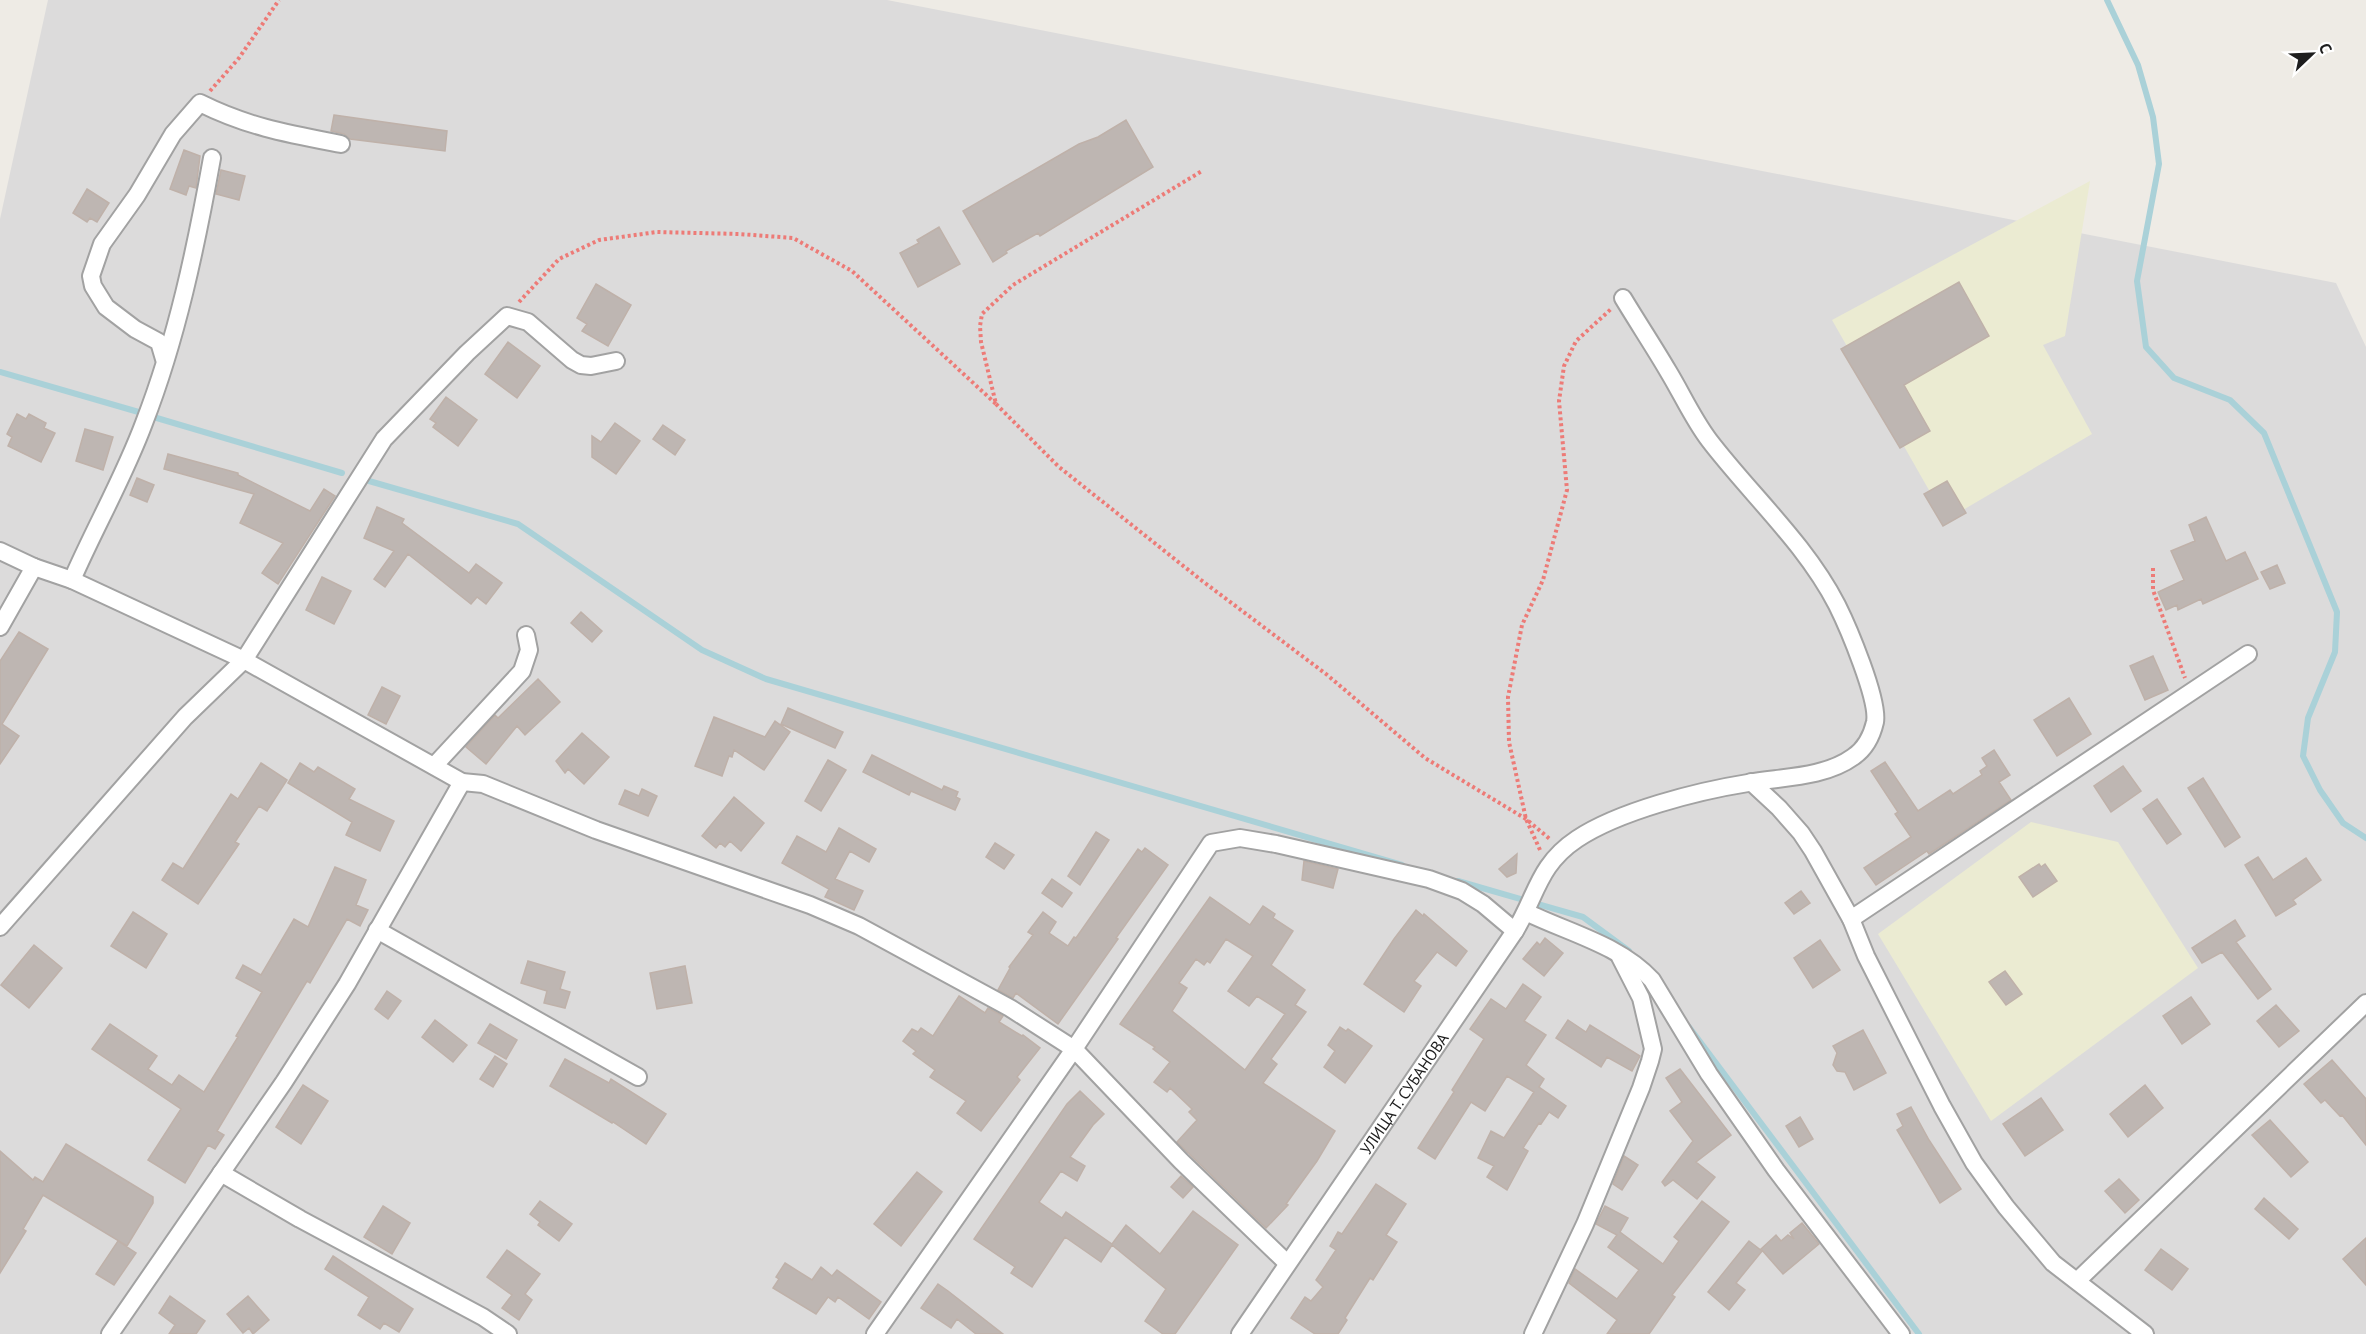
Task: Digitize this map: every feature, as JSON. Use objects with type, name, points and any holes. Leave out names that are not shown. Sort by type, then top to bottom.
[{"type":"street","points":[[164,359],[159,342],[135,329],[106,307],[98,295],[91,276],[102,244],[137,195],[173,134],[200,103],[230,118],[266,129],[341,144]]},
{"type":"street","points":[[72,580],[88,542],[125,470],[145,420],[199,231],[212,158]]},
{"type":"street","name":"УЛИЦА Т. СУБАНОВА","points":[[1240,1334],[1515,931],[1544,872],[1562,850],[1595,828],[1615,819],[1709,790],[1821,771],[1853,757],[1868,742],[1875,720],[1873,692],[1837,606],[1796,545],[1703,432],[1623,298]]},
{"type":"street","points":[[0,927],[185,717],[244,660],[384,439],[466,354],[507,316],[528,322],[547,336],[572,360],[581,364],[591,366],[616,361]]},
{"type":"street","points":[[0,551],[34,567],[72,580],[244,660],[462,782],[483,784],[596,830],[810,905],[859,927],[942,970],[1010,1008],[1074,1049],[1181,1161],[1287,1263]]},
{"type":"street","points":[[0,627],[34,567]]},
{"type":"street","points":[[434,766],[522,671],[529,650],[526,635]]},
{"type":"street","points":[[1851,919],[2187,697],[2248,654]]},
{"type":"street","points":[[110,1334],[284,1082],[347,984],[462,782]]},
{"type":"street","points":[[1751,782],[1802,833],[1851,919],[1866,956],[1942,1106],[1974,1163],[2006,1207],[2053,1263],[2145,1334]]},
{"type":"street","points":[[875,1334],[1074,1049],[1211,843],[1240,838],[1429,879],[1462,891],[1483,904],[1515,931]]},
{"type":"street","points":[[1527,909],[1616,951],[1642,969],[1652,980],[1709,1074],[1776,1170],[1901,1334]]},
{"type":"street","points":[[376,930],[638,1077]]},
{"type":"street","points":[[1533,1334],[1585,1224],[1641,1088],[1652,1055],[1653,1049],[1641,998],[1616,951]]},
{"type":"street","points":[[2077,1281],[2366,1003]]},
{"type":"street","points":[[221,1173],[300,1220],[483,1317],[508,1334]]},
{"type":"path","points":[[200,103],[239,58],[279,0]]},
{"type":"path","points":[[996,405],[981,342],[982,314],[1013,285],[1202,171]]},
{"type":"path","points":[[507,316],[559,258],[598,240],[657,232],[794,238],[852,271],[1059,467],[1201,580],[1326,674],[1425,758],[1526,819],[1562,850]]},
{"type":"path","points":[[1544,872],[1526,819],[1509,742],[1508,697],[1522,625],[1543,580],[1567,490],[1559,400],[1564,366],[1576,341],[1623,298]]},
{"type":"path","points":[[2153,568],[2153,590],[2187,684],[2187,697]]},
{"type":"shaded area","points":[[48,0],[887,0],[2336,283],[2366,347],[2366,1334],[0,1334],[0,219]]},
{"type":"green space","points":[[2090,181],[2065,336],[2043,345],[2092,434],[1946,520],[1832,320]]},
{"type":"green space","points":[[2031,822],[2118,842],[2198,968],[1991,1121],[1878,934]]},
{"type":"building","points":[[334,115],[447,131],[445,151],[350,139],[344,134],[331,131]]},
{"type":"building","points":[[1126,120],[1153,167],[1040,236],[1038,233],[1006,251],[1007,253],[993,262],[963,211],[1079,144],[1098,137]]},
{"type":"building","points":[[184,150],[200,156],[196,188],[189,186],[186,195],[170,189]]},
{"type":"building","points":[[221,170],[245,176],[239,200],[216,194]]},
{"type":"building","points":[[87,189],[109,203],[97,222],[90,218],[87,222],[73,213]]},
{"type":"building","points":[[939,227],[960,264],[918,287],[900,253],[919,243],[917,240]]},
{"type":"building","points":[[1959,282],[1989,336],[1904,385],[1930,431],[1900,448],[1841,349]]},
{"type":"building","points":[[596,284],[631,305],[608,346],[582,331],[587,324],[577,318]]},
{"type":"building","points":[[508,342],[540,366],[517,398],[485,374]]},
{"type":"building","points":[[446,397],[477,420],[458,446],[433,427],[436,423],[430,419]]},
{"type":"building","points":[[17,414],[26,419],[29,414],[46,423],[44,428],[55,433],[41,462],[8,446],[12,437],[7,434]]},
{"type":"building","points":[[615,423],[640,441],[616,474],[592,457],[592,436],[601,442]]},
{"type":"building","points":[[663,425],[685,440],[675,455],[653,439]]},
{"type":"building","points":[[85,429],[113,437],[103,470],[76,461]]},
{"type":"building","points":[[168,454],[238,473],[310,511],[324,489],[335,496],[278,584],[262,573],[283,543],[240,523],[254,494],[164,469]]},
{"type":"building","points":[[137,478],[154,485],[147,502],[130,495]]},
{"type":"building","points":[[1947,481],[1966,513],[1943,526],[1924,494]]},
{"type":"building","points":[[377,507],[404,519],[402,523],[469,573],[476,564],[502,583],[486,604],[477,597],[471,604],[408,554],[385,587],[374,579],[394,551],[364,538]]},
{"type":"building","points":[[2206,517],[2226,561],[2245,552],[2258,579],[2203,604],[2201,599],[2178,610],[2177,605],[2166,610],[2158,592],[2184,580],[2171,551],[2195,541],[2189,525]]},
{"type":"building","points":[[2277,565],[2285,583],[2270,589],[2261,572]]},
{"type":"building","points":[[322,577],[351,591],[334,624],[306,610]]},
{"type":"building","points":[[581,612],[602,631],[592,642],[571,623]]},
{"type":"building","points":[[19,632],[48,649],[2,724],[19,736],[0,764],[0,661]]},
{"type":"building","points":[[2153,656],[2168,690],[2145,700],[2130,666]]},
{"type":"building","points":[[538,679],[560,702],[525,735],[517,726],[486,764],[466,747],[495,715],[498,718]]},
{"type":"building","points":[[382,687],[400,696],[386,724],[368,715]]},
{"type":"building","points":[[2069,698],[2091,734],[2057,756],[2034,720]]},
{"type":"building","points":[[788,708],[843,732],[835,748],[781,724]]},
{"type":"building","points":[[714,717],[765,737],[775,721],[790,732],[764,770],[734,750],[732,757],[729,756],[722,776],[695,766]]},
{"type":"building","points":[[582,733],[609,757],[584,784],[568,769],[565,773],[556,761]]},
{"type":"building","points":[[1994,750],[2010,775],[1999,782],[2011,800],[1929,854],[1927,851],[1876,885],[1864,868],[1911,837],[1895,814],[1898,812],[1871,771],[1885,762],[1918,811],[1950,790],[1953,794],[1982,775],[1980,771],[1987,766],[1982,758]]},
{"type":"building","points":[[872,755],[942,790],[944,786],[958,792],[956,797],[960,799],[955,810],[911,791],[909,795],[863,772]]},
{"type":"building","points":[[828,760],[846,770],[821,811],[805,801]]},
{"type":"building","points":[[261,763],[287,780],[267,811],[259,806],[235,842],[239,844],[198,904],[162,880],[173,863],[183,869],[231,794],[238,799]]},
{"type":"building","points":[[300,763],[314,772],[318,767],[355,789],[349,799],[394,821],[380,851],[346,835],[352,822],[288,783]]},
{"type":"building","points":[[2123,766],[2141,791],[2111,812],[2094,786]]},
{"type":"building","points":[[2203,778],[2240,837],[2225,847],[2188,788]]},
{"type":"building","points":[[642,789],[657,796],[648,816],[619,804],[625,790],[639,796]]},
{"type":"building","points":[[734,797],[764,823],[741,851],[730,841],[725,847],[720,843],[716,848],[702,836]]},
{"type":"building","points":[[2157,799],[2181,834],[2167,844],[2143,809]]},
{"type":"building","points":[[839,828],[876,849],[869,862],[850,851],[835,879],[863,891],[854,910],[825,897],[829,889],[782,863],[797,836],[826,852]]},
{"type":"building","points":[[1096,832],[1109,840],[1080,885],[1068,876]]},
{"type":"building","points":[[995,843],[1014,855],[1004,869],[986,857]]},
{"type":"building","points":[[1145,848],[1168,865],[1058,1024],[1016,993],[1013,998],[998,990],[1009,967],[1033,935],[1028,932],[1043,912],[1056,922],[1049,933],[1068,946],[1074,937],[1076,938],[1138,849],[1142,852]]},
{"type":"building","points":[[1517,854],[1516,873],[1507,877],[1499,869]]},
{"type":"building","points":[[2258,857],[2273,880],[2306,858],[2321,880],[2293,900],[2296,904],[2276,916],[2245,865]]},
{"type":"building","points":[[1304,861],[1338,869],[1333,888],[1302,880]]},
{"type":"building","points":[[2039,864],[2041,867],[2045,864],[2057,881],[2033,897],[2019,877]]},
{"type":"building","points":[[335,867],[366,880],[356,905],[368,910],[360,926],[347,919],[310,983],[307,981],[217,1131],[224,1135],[215,1149],[208,1145],[185,1183],[148,1160],[181,1109],[92,1049],[110,1024],[157,1056],[148,1069],[172,1085],[179,1075],[204,1092],[238,1037],[236,1036],[262,992],[236,978],[243,965],[261,975],[294,919],[308,927]]},
{"type":"building","points":[[1052,879],[1072,893],[1062,907],[1042,893]]},
{"type":"building","points":[[1801,891],[1810,903],[1794,914],[1785,903]]},
{"type":"building","points":[[1210,897],[1250,925],[1263,906],[1275,914],[1273,918],[1293,931],[1271,965],[1305,990],[1295,1005],[1306,1012],[1271,1059],[1277,1064],[1263,1083],[1335,1131],[1286,1204],[1288,1205],[1266,1228],[1177,1142],[1197,1120],[1189,1112],[1192,1109],[1170,1088],[1167,1092],[1154,1082],[1170,1062],[1153,1049],[1155,1047],[1120,1024]],"holes":[[[1226,939],[1253,956],[1228,991],[1249,1006],[1257,996],[1285,1014],[1245,1070],[1172,1011],[1187,988],[1179,983],[1196,959],[1204,965],[1207,961],[1210,963]]]},
{"type":"building","points":[[1416,910],[1423,916],[1424,914],[1467,951],[1456,966],[1437,952],[1414,981],[1421,986],[1404,1012],[1364,984]]},
{"type":"building","points":[[133,912],[167,934],[146,968],[111,946]]},
{"type":"building","points":[[2235,920],[2245,936],[2236,942],[2271,989],[2258,999],[2222,952],[2202,963],[2192,948]]},
{"type":"building","points":[[1545,938],[1563,953],[1544,976],[1523,959],[1537,942],[1540,945]]},
{"type":"building","points":[[1820,940],[1840,970],[1813,988],[1794,958]]},
{"type":"building","points":[[34,945],[62,968],[29,1008],[1,985]]},
{"type":"building","points":[[528,961],[565,972],[560,989],[570,992],[565,1008],[544,1003],[547,991],[521,983]]},
{"type":"building","points":[[685,966],[692,1003],[657,1009],[650,973]]},
{"type":"building","points":[[2005,971],[2022,994],[2006,1005],[1989,982]]},
{"type":"building","points":[[1523,984],[1541,997],[1524,1021],[1546,1035],[1526,1065],[1544,1079],[1539,1087],[1566,1106],[1558,1118],[1549,1112],[1541,1124],[1539,1123],[1523,1148],[1528,1151],[1507,1190],[1487,1177],[1494,1166],[1478,1158],[1491,1131],[1504,1138],[1534,1092],[1507,1076],[1485,1111],[1471,1102],[1435,1159],[1418,1148],[1484,1039],[1470,1029],[1491,999],[1506,1009]]},
{"type":"building","points":[[387,991],[401,1001],[388,1019],[375,1009]]},
{"type":"building","points":[[959,996],[985,1013],[988,1008],[1003,1016],[999,1022],[1023,1035],[1040,1048],[1017,1077],[1020,1080],[981,1131],[957,1113],[966,1101],[930,1077],[935,1070],[913,1054],[916,1051],[903,1041],[912,1029],[918,1032],[921,1028],[933,1036]]},
{"type":"building","points":[[2191,997],[2210,1024],[2182,1044],[2163,1016]]},
{"type":"building","points":[[2276,1005],[2299,1031],[2279,1047],[2257,1021]]},
{"type":"building","points":[[435,1020],[467,1045],[453,1062],[422,1037]]},
{"type":"building","points":[[1568,1020],[1586,1032],[1590,1025],[1640,1056],[1632,1071],[1607,1057],[1601,1067],[1556,1038]]},
{"type":"building","points":[[490,1024],[517,1040],[506,1059],[478,1043]]},
{"type":"building","points":[[1340,1027],[1346,1031],[1348,1029],[1372,1046],[1345,1083],[1324,1067],[1335,1051],[1328,1045]]},
{"type":"building","points":[[1863,1030],[1886,1073],[1854,1090],[1845,1072],[1837,1071],[1833,1065],[1837,1053],[1833,1046]]},
{"type":"building","points":[[495,1056],[507,1064],[493,1087],[480,1079]]},
{"type":"building","points":[[565,1059],[609,1083],[611,1079],[666,1114],[646,1144],[550,1086]]},
{"type":"building","points":[[2332,1060],[2366,1099],[2366,1145],[2342,1115],[2340,1116],[2325,1100],[2321,1103],[2304,1084]]},
{"type":"building","points":[[1680,1069],[1731,1135],[1696,1162],[1715,1177],[1697,1199],[1673,1180],[1665,1186],[1662,1182],[1693,1141],[1670,1111],[1682,1102],[1666,1078]]},
{"type":"building","points":[[303,1085],[328,1101],[301,1144],[276,1127]]},
{"type":"building","points":[[2145,1085],[2163,1108],[2128,1137],[2110,1114]]},
{"type":"building","points":[[1080,1091],[1104,1114],[1093,1125],[1070,1157],[1085,1166],[1077,1181],[1061,1171],[1039,1202],[1062,1218],[1066,1212],[1112,1244],[1126,1225],[1160,1254],[1193,1211],[1238,1245],[1175,1334],[1163,1334],[1145,1321],[1166,1289],[1112,1245],[1101,1262],[1065,1237],[1032,1287],[1011,1273],[1015,1267],[974,1239],[1067,1104]]},
{"type":"building","points":[[2041,1098],[2063,1130],[2025,1156],[2003,1124]]},
{"type":"building","points":[[1911,1107],[1929,1140],[1961,1189],[1940,1203],[1897,1130],[1903,1126],[1897,1114]]},
{"type":"building","points":[[1800,1117],[1813,1139],[1799,1147],[1786,1126]]},
{"type":"building","points":[[2270,1120],[2308,1162],[2291,1177],[2252,1135]]},
{"type":"building","points":[[66,1144],[153,1197],[153,1203],[127,1246],[43,1195],[23,1229],[26,1231],[0,1273],[0,1151],[33,1180],[35,1177],[43,1182]]},
{"type":"building","points":[[1624,1156],[1638,1165],[1622,1190],[1613,1184]]},
{"type":"building","points":[[917,1172],[942,1192],[901,1246],[874,1224]]},
{"type":"building","points":[[1181,1176],[1193,1187],[1183,1198],[1171,1187]]},
{"type":"building","points":[[2119,1179],[2139,1200],[2125,1213],[2105,1191]]},
{"type":"building","points":[[1376,1184],[1406,1204],[1386,1235],[1397,1242],[1373,1280],[1370,1278],[1345,1318],[1347,1320],[1338,1334],[1315,1334],[1291,1318],[1305,1297],[1311,1301],[1323,1287],[1316,1280],[1336,1250],[1330,1246],[1338,1232],[1342,1234]]},
{"type":"building","points":[[2264,1198],[2298,1229],[2289,1239],[2255,1209]]},
{"type":"building","points":[[540,1201],[572,1224],[559,1241],[538,1225],[540,1222],[530,1214]]},
{"type":"building","points":[[1702,1201],[1729,1222],[1672,1295],[1675,1297],[1649,1334],[1607,1334],[1617,1320],[1569,1283],[1575,1269],[1617,1299],[1639,1270],[1608,1247],[1617,1235],[1596,1224],[1605,1206],[1628,1218],[1620,1232],[1663,1264],[1679,1241],[1674,1237]]},
{"type":"building","points":[[383,1206],[410,1223],[392,1254],[364,1237]]},
{"type":"building","points":[[1802,1223],[1819,1244],[1783,1274],[1761,1249],[1776,1235],[1781,1241],[1788,1235],[1794,1239],[1790,1233]]},
{"type":"building","points":[[2366,1238],[2366,1285],[2343,1259]]},
{"type":"building","points":[[118,1241],[136,1253],[114,1285],[96,1274]]},
{"type":"building","points":[[1749,1241],[1762,1251],[1736,1283],[1745,1290],[1729,1310],[1708,1292]]},
{"type":"building","points":[[2161,1249],[2188,1269],[2172,1290],[2145,1270]]},
{"type":"building","points":[[507,1250],[540,1274],[525,1294],[532,1300],[519,1320],[502,1308],[512,1295],[487,1277]]},
{"type":"building","points":[[333,1256],[413,1309],[399,1332],[384,1323],[380,1329],[358,1315],[369,1297],[325,1269]]},
{"type":"building","points":[[785,1263],[812,1280],[821,1267],[832,1276],[837,1270],[881,1302],[869,1319],[838,1297],[835,1302],[828,1297],[816,1314],[773,1288],[779,1279],[776,1277]]},
{"type":"building","points":[[938,1284],[1003,1334],[976,1334],[957,1319],[951,1328],[921,1308]]},
{"type":"building","points":[[170,1296],[205,1321],[196,1334],[169,1334],[175,1325],[159,1313]]},
{"type":"building","points":[[248,1296],[269,1320],[253,1334],[249,1328],[243,1333],[227,1314]]},
{"type":"waterway","points":[[2107,0],[2138,65],[2153,117],[2159,164],[2137,281],[2146,347],[2174,378],[2230,400],[2264,433],[2337,612],[2335,652],[2308,718],[2303,756],[2320,790],[2343,823],[2366,838]]},
{"type":"waterway","points":[[0,372],[142,413]]},
{"type":"waterway","points":[[150,416],[342,473]]},
{"type":"waterway","points":[[369,481],[518,524],[702,650],[766,679],[1402,865]]},
{"type":"waterway","points":[[1458,881],[1583,917],[1629,951]]},
{"type":"waterway","points":[[1689,1027],[1919,1334]]}]
